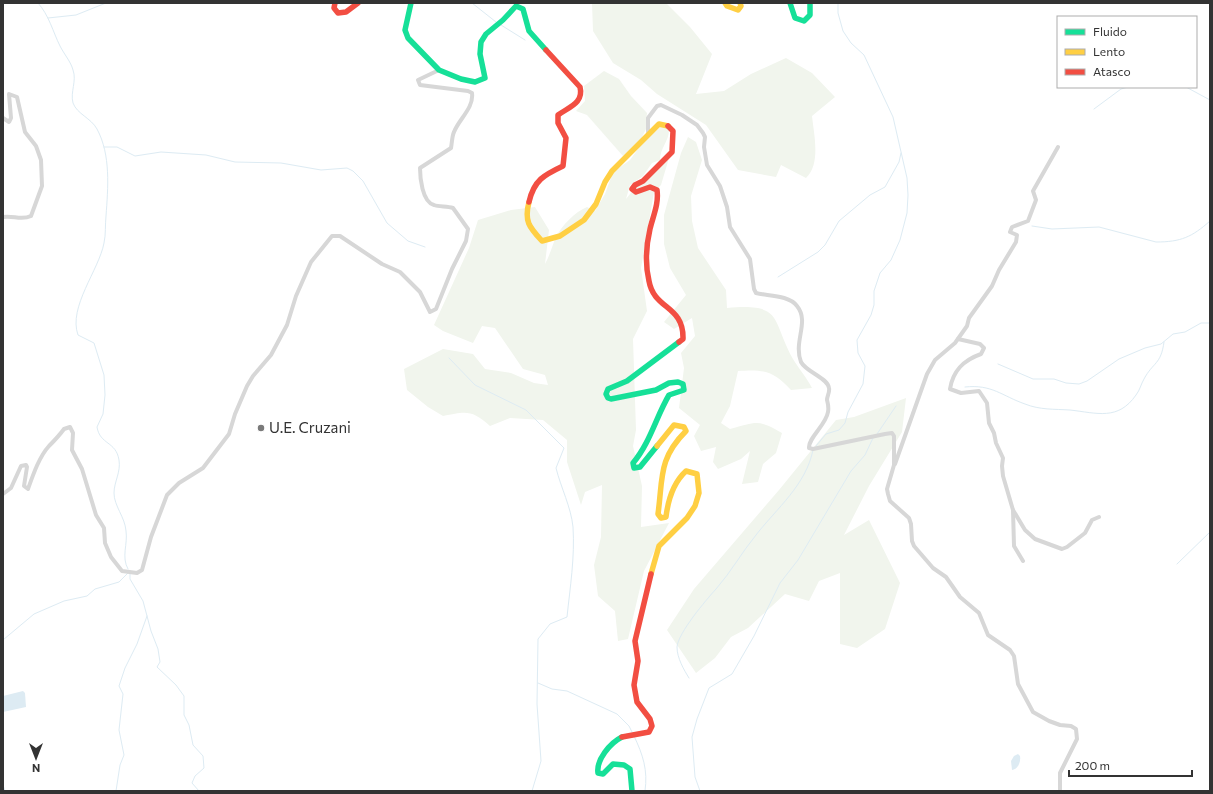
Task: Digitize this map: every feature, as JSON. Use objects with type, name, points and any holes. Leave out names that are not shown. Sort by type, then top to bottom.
[{"type":"main road","points":[[335,3],[334,8],[338,13],[346,12],[358,3]]},
{"type":"main road","points":[[411,3],[405,30],[408,38],[439,70],[461,79],[475,82],[485,78],[485,72],[480,56],[480,40],[485,33],[502,21],[516,6],[525,10],[526,24],[529,31],[580,87],[582,98],[577,104],[558,115],[558,123],[566,138],[563,166],[546,174],[532,189],[526,214],[530,228],[542,241],[553,240],[567,233],[586,219],[600,197],[604,183],[611,172],[630,156],[648,132],[659,124],[668,126],[673,131],[672,152],[632,189],[636,192],[650,187],[657,190],[658,202],[650,230],[646,262],[648,279],[653,296],[679,317],[683,327],[683,339],[627,381],[608,389],[606,394],[608,398],[611,399],[656,390],[669,383],[678,382],[682,384],[684,390],[669,396],[663,405],[643,451],[632,462],[634,468],[640,467],[674,425],[681,425],[684,427],[686,432],[674,443],[661,471],[658,514],[661,518],[666,517],[671,495],[680,476],[686,471],[697,474],[699,493],[695,506],[687,518],[659,546],[637,631],[635,641],[638,661],[634,685],[635,695],[637,702],[650,719],[652,726],[648,732],[616,739],[608,746],[605,755],[597,767],[598,774],[603,774],[613,764],[624,765],[630,769],[632,791]]},
{"type":"main road","points":[[724,3],[727,6],[738,10],[741,6],[740,3]]},
{"type":"main road","points":[[790,3],[795,18],[804,21],[810,15],[810,3]]},
{"type":"street","points":[[3,494],[11,488],[21,466],[26,464],[27,467],[24,486],[28,489],[36,468],[50,446],[56,441],[64,429],[70,428],[73,433],[72,450],[82,469],[96,515],[104,528],[105,543],[111,557],[122,571],[137,573],[142,570],[151,537],[167,495],[179,483],[204,468],[229,434],[235,414],[247,386],[253,376],[271,355],[287,325],[296,296],[311,262],[332,236],[340,236],[382,264],[400,272],[420,292],[430,312],[436,309],[466,241],[468,229],[453,208],[433,205],[428,201],[420,183],[420,168],[451,148],[454,132],[464,118],[472,98],[472,93],[468,91],[420,85],[418,80],[439,70]]},
{"type":"street","points":[[3,118],[9,122],[11,118],[9,94],[14,94],[17,97],[25,132],[36,146],[41,160],[42,186],[31,216],[19,219],[10,216],[3,217]]},
{"type":"street","points":[[648,132],[648,118],[657,106],[661,105],[682,114],[697,125],[705,138],[704,148],[707,165],[720,186],[727,207],[730,227],[750,259],[754,289],[756,293],[788,300],[796,304],[802,324],[797,348],[802,363],[827,382],[830,388],[827,399],[828,412],[826,420],[812,438],[808,445],[809,448],[813,449],[892,433],[896,444],[894,469]]},
{"type":"street","points":[[1058,147],[1033,192],[1036,200],[1028,221],[1012,227],[1010,232],[1017,235],[1016,242],[999,270],[992,286],[974,308],[967,326],[958,339],[935,360],[927,374],[887,489],[890,501],[909,518],[914,546],[933,568],[946,577],[960,597],[979,612],[988,635],[1010,650],[1014,656],[1018,684],[1033,712],[1049,722],[1071,726],[1076,729],[1077,739],[1060,774],[1060,791]]},
{"type":"street","points":[[958,339],[980,344],[984,348],[981,354],[962,364],[954,374],[950,389],[961,394],[970,391],[979,391],[987,403],[989,423],[994,433],[996,444],[1003,458],[1003,476],[1013,510],[1024,530],[1035,539],[1062,549],[1067,547],[1085,533],[1092,520],[1099,517]]},
{"type":"street","points":[[1013,510],[1014,546],[1023,561]]},
{"type":"shaded area","points":[[592,3],[666,3],[690,27],[712,54],[696,94],[724,91],[751,74],[786,58],[812,73],[835,97],[812,116],[815,140],[815,157],[811,172],[806,178],[781,165],[776,177],[738,170],[706,125],[657,94],[641,80],[613,63],[593,31]]},
{"type":"shaded area","points":[[604,71],[619,79],[631,96],[647,113],[647,127],[638,145],[623,156],[587,115],[576,111],[585,101],[584,86]]},
{"type":"shaded area","points":[[664,124],[669,130],[669,134],[661,152],[660,160],[652,163],[643,176],[630,185],[626,199],[634,189],[669,158],[661,185],[654,192],[641,268],[647,311],[633,339],[636,430],[633,446],[642,486],[641,527],[669,523],[644,571],[628,639],[618,641],[615,611],[598,596],[594,565],[601,537],[602,485],[585,492],[581,505],[567,462],[567,440],[543,420],[510,418],[490,426],[474,414],[458,413],[443,416],[428,407],[407,390],[404,369],[443,349],[473,354],[485,369],[511,373],[534,383],[548,385],[545,375],[523,369],[495,328],[482,326],[473,343],[443,331],[434,325],[469,248],[478,220],[511,210],[535,207],[549,230],[545,264],[556,237],[565,224],[578,212],[587,207],[595,211],[605,194],[613,172],[630,160],[643,142]]},
{"type":"shaded area","points":[[688,137],[696,142],[702,160],[691,196],[692,221],[698,248],[726,290],[727,308],[745,307],[758,308],[767,311],[773,317],[793,359],[812,388],[791,390],[774,375],[755,370],[738,371],[730,406],[721,423],[730,429],[757,423],[768,425],[782,433],[776,453],[763,464],[758,482],[742,484],[750,451],[741,459],[718,469],[713,462],[716,447],[701,451],[694,436],[700,425],[679,408],[684,368],[681,353],[695,336],[692,318],[674,329],[664,322],[686,295],[670,268],[664,244],[664,215],[681,153]]},
{"type":"shaded area","points":[[906,398],[902,432],[869,486],[844,535],[869,520],[900,583],[885,629],[857,648],[840,644],[840,573],[819,581],[809,601],[785,594],[748,628],[731,637],[715,658],[696,673],[667,630],[694,589],[779,490],[836,420],[854,417]]},
{"type":"shaded area","points":[[23,691],[25,693],[26,707],[3,712],[3,696]]},
{"type":"shaded area","points":[[1018,754],[1020,756],[1019,763],[1016,768],[1012,770],[1011,761],[1014,756]]},
{"type":"waterway","points":[[38,3],[45,13],[60,46],[72,67],[74,74],[72,95],[73,103],[75,107],[97,129],[105,150],[107,161],[108,172],[104,243],[101,254],[85,289],[77,313],[76,324],[78,335],[94,343],[104,375],[105,395],[103,414],[97,427],[101,437],[115,449],[119,460],[114,498],[125,526],[125,560],[128,569]]},
{"type":"waterway","points":[[48,18],[76,15],[106,3]]},
{"type":"waterway","points":[[472,3],[496,22]]},
{"type":"waterway","points":[[816,446],[826,434],[839,430],[845,423],[848,412],[863,384],[865,366],[858,353],[857,340],[871,315],[874,305],[874,291],[880,273],[891,260],[900,240],[907,213],[908,195],[907,178],[893,117],[864,55],[851,43],[843,31],[838,13],[838,3]]},
{"type":"waterway","points":[[501,25],[525,40]]},
{"type":"waterway","points":[[1094,109],[1124,88]]},
{"type":"waterway","points":[[1188,88],[1210,100]]},
{"type":"waterway","points":[[104,147],[117,147],[135,156],[161,152],[206,155],[235,162],[281,163],[321,170],[347,168],[353,171],[363,181],[387,223],[408,241],[425,247]]},
{"type":"waterway","points":[[778,277],[818,252],[825,245],[839,221],[870,195],[885,187],[899,162],[901,153]]},
{"type":"waterway","points":[[1032,226],[1052,229],[1099,227],[1156,242],[1165,242],[1186,238],[1210,221]]},
{"type":"waterway","points":[[998,364],[1033,379],[1054,379],[1066,383],[1079,384],[1087,381],[1119,359],[1145,348],[1161,344],[1173,334],[1185,332],[1201,323],[1210,323]]},
{"type":"waterway","points":[[965,387],[983,387],[1025,404],[1042,408],[1098,413],[1114,412],[1122,409],[1137,393],[1147,373],[1159,359],[1164,342]]},
{"type":"waterway","points":[[449,358],[475,385],[526,410],[564,448],[556,468],[572,520],[572,572],[567,617],[550,624],[538,639],[537,704],[541,761],[532,791]]},
{"type":"waterway","points":[[877,434],[896,406]]},
{"type":"waterway","points":[[700,791],[695,777],[692,737],[709,688],[732,674],[754,636],[780,583],[798,560],[851,471],[865,455],[873,438]]},
{"type":"waterway","points":[[689,678],[681,664],[677,651],[682,634],[693,617],[727,576],[764,525],[790,496],[804,474],[813,450]]},
{"type":"waterway","points":[[1177,564],[1210,532]]},
{"type":"waterway","points":[[3,640],[34,614],[64,601],[87,596],[95,589],[119,582],[128,573]]},
{"type":"waterway","points":[[130,574],[130,579],[143,601],[151,631],[158,649],[160,662],[157,667],[176,685],[184,696],[184,715],[189,725],[193,745],[203,756],[204,768],[195,776],[192,783],[199,791]]},
{"type":"waterway","points":[[116,791],[120,765],[124,755],[119,730],[123,694],[119,686],[147,616]]},
{"type":"waterway","points":[[538,683],[552,689],[567,691],[617,714],[629,726],[632,732]]},
{"type":"waterway","points":[[634,736],[644,763],[646,776],[645,791]]},
{"type":"waterway","points":[[3,785],[5,791]]},
{"type":"traffic: fast","points":[[411,3],[405,30],[408,38],[439,70],[461,79],[475,82],[485,78],[480,54],[481,42],[486,34],[503,20],[516,6],[523,9],[529,31],[546,50]]},
{"type":"traffic: fast","points":[[790,3],[795,18],[804,21],[810,15],[810,3]]},
{"type":"traffic: fast","points":[[657,446],[640,467],[634,468],[633,463],[644,447],[664,403],[669,395],[684,390],[683,384],[678,382],[669,383],[656,390],[611,399],[608,398],[606,394],[608,389],[627,381],[679,342]]},
{"type":"traffic: fast","points":[[622,737],[613,743],[605,752],[599,763],[598,773],[603,774],[613,764],[624,765],[630,769],[632,791]]},
{"type":"traffic: slow","points":[[725,3],[727,6],[738,10],[741,6],[740,3]]},
{"type":"traffic: slow","points":[[529,202],[527,219],[531,228],[542,241],[560,236],[584,220],[596,204],[605,182],[612,171],[659,124],[668,126]]},
{"type":"traffic: slow","points":[[651,574],[659,546],[687,518],[695,506],[699,493],[697,474],[686,471],[674,486],[668,504],[666,517],[661,518],[658,514],[663,470],[671,451],[686,431],[684,427],[674,425],[657,446]]},
{"type":"traffic: jam","points":[[335,3],[334,8],[338,13],[346,12],[358,3]]},
{"type":"traffic: jam","points":[[529,202],[537,183],[550,172],[563,166],[566,138],[558,123],[558,115],[575,104],[578,101],[581,92],[580,87],[546,50]]},
{"type":"traffic: jam","points":[[668,126],[673,131],[672,152],[643,181],[635,185],[632,189],[636,192],[650,187],[657,190],[656,205],[647,248],[648,275],[652,290],[657,298],[674,313],[679,320],[682,328],[683,339],[679,342]]},
{"type":"traffic: jam","points":[[622,737],[649,732],[652,726],[650,719],[637,702],[634,685],[638,661],[635,641],[651,574]]},
{"type":"place","name":"U.E. Cruzani","points":[[261,428]]}]
